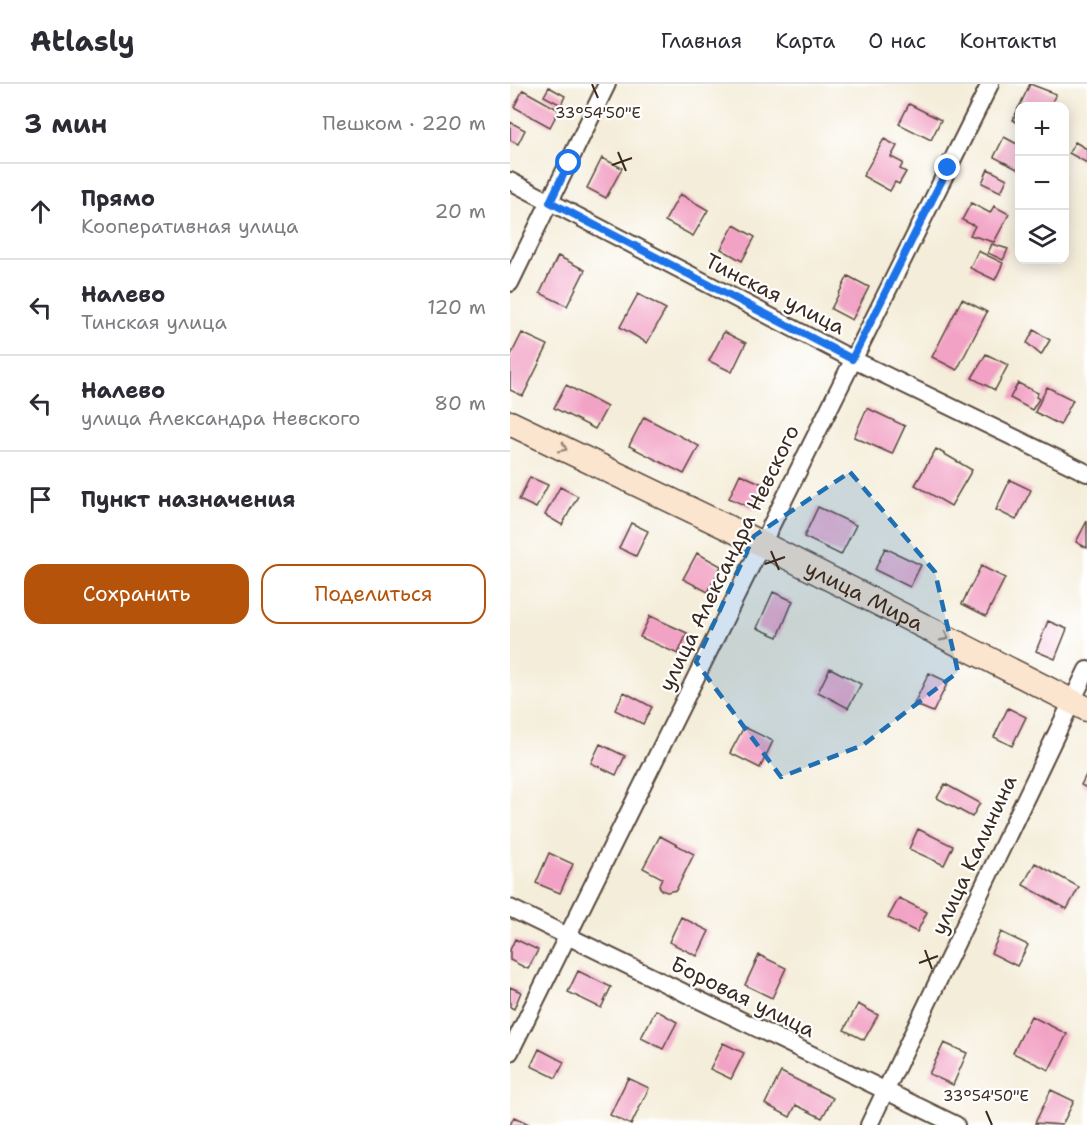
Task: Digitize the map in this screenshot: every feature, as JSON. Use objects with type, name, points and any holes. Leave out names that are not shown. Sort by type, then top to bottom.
[{"type":"main road","name":"улица Мира","points":[[510,423],[760,543],[1080,705]]},
{"type":"street","points":[[510,283],[607,84]]},
{"type":"street","name":"улица Александра Невского","points":[[510,1052],[760,543],[990,84]]},
{"type":"street","name":"Тинская улица","points":[[510,181],[852,359],[1087,473]]},
{"type":"street","name":"улица Калинина","points":[[869,1125],[1080,705],[1087,670]]},
{"type":"street","name":"Боровая улица","points":[[510,908],[886,1093],[956,1125]]},
{"type":"highlighted area","points":[[850,472],[935,572],[958,672],[863,745],[781,777],[696,662],[754,536]]},
{"type":"building","points":[[1030,84],[1056,94],[1052,102],[1021,102]]},
{"type":"building","points":[[549,87],[565,96],[561,105],[544,96]]},
{"type":"building","points":[[523,90],[559,110],[550,127],[514,107]]},
{"type":"building","points":[[909,104],[941,120],[931,140],[899,124]]},
{"type":"building","points":[[510,122],[525,130],[518,144],[510,140]]},
{"type":"building","points":[[1004,137],[1015,143],[1015,168],[994,157]]},
{"type":"building","points":[[884,139],[897,146],[891,157],[903,163],[900,169],[906,172],[899,184],[895,182],[890,191],[863,176]]},
{"type":"building","points":[[1075,142],[1087,149],[1087,163],[1069,153]]},
{"type":"building","points":[[602,158],[622,168],[606,198],[587,188]]},
{"type":"building","points":[[988,169],[1007,179],[1001,192],[982,183]]},
{"type":"building","points":[[680,194],[708,210],[693,236],[665,221]]},
{"type":"building","points":[[971,203],[990,213],[994,206],[1009,214],[994,242],[970,235],[975,226],[962,220]]},
{"type":"building","points":[[734,225],[755,237],[742,261],[721,249]]},
{"type":"building","points":[[992,244],[1008,249],[1003,260],[988,253]]},
{"type":"building","points":[[978,251],[1003,263],[995,280],[970,268]]},
{"type":"building","points":[[558,256],[585,270],[567,306],[540,293]]},
{"type":"building","points":[[848,276],[869,287],[852,320],[831,309]]},
{"type":"building","points":[[638,294],[666,309],[647,343],[620,327]]},
{"type":"building","points":[[962,299],[987,312],[957,370],[932,357]]},
{"type":"building","points":[[1034,330],[1050,340],[1041,355],[1027,343]]},
{"type":"building","points":[[724,332],[746,343],[732,372],[709,361]]},
{"type":"building","points":[[522,333],[548,345],[523,396],[510,390],[510,357]]},
{"type":"building","points":[[986,354],[1008,365],[995,390],[972,378]]},
{"type":"building","points":[[1018,383],[1038,393],[1036,397],[1039,399],[1032,410],[1010,398]]},
{"type":"building","points":[[566,385],[607,407],[595,429],[554,408]]},
{"type":"building","points":[[1047,387],[1073,400],[1060,425],[1035,412]]},
{"type":"building","points":[[867,408],[905,426],[892,454],[854,437]]},
{"type":"building","points":[[644,417],[699,446],[684,474],[629,446]]},
{"type":"building","points":[[936,449],[972,470],[951,506],[915,485]]},
{"type":"building","points":[[740,474],[767,486],[756,510],[729,498]]},
{"type":"building","points":[[530,477],[548,485],[536,508],[519,500]]},
{"type":"building","points":[[1010,480],[1031,490],[1016,520],[996,510]]},
{"type":"building","points":[[560,487],[578,496],[562,525],[545,515]]},
{"type":"building","points":[[818,507],[856,525],[841,555],[804,537]]},
{"type":"building","points":[[1087,521],[1087,548],[1076,542]]},
{"type":"building","points":[[631,523],[648,531],[636,556],[619,548]]},
{"type":"building","points":[[885,548],[921,565],[910,587],[875,570]]},
{"type":"building","points":[[697,553],[721,566],[708,592],[683,579]]},
{"type":"building","points":[[981,566],[1005,578],[986,616],[962,604]]},
{"type":"building","points":[[773,592],[793,601],[778,637],[757,628]]},
{"type":"building","points":[[650,616],[687,633],[678,654],[640,637]]},
{"type":"building","points":[[1048,621],[1067,629],[1055,659],[1036,651]]},
{"type":"building","points":[[830,668],[861,684],[848,708],[818,692]]},
{"type":"building","points":[[929,673],[948,682],[933,712],[914,704]]},
{"type":"building","points":[[624,692],[652,707],[643,724],[615,710]]},
{"type":"building","points":[[1008,708],[1026,717],[1012,746],[994,737]]},
{"type":"building","points":[[744,727],[773,741],[760,768],[730,753]]},
{"type":"building","points":[[600,744],[625,756],[616,775],[591,763]]},
{"type":"building","points":[[1087,773],[1087,788],[1081,785]]},
{"type":"building","points":[[945,784],[980,803],[972,817],[937,798]]},
{"type":"building","points":[[918,829],[953,846],[944,865],[909,849]]},
{"type":"building","points":[[660,836],[694,854],[676,890],[667,892],[661,890],[659,885],[662,878],[643,868]]},
{"type":"building","points":[[549,853],[573,864],[560,893],[536,883]]},
{"type":"building","points":[[1035,863],[1079,887],[1067,909],[1023,885]]},
{"type":"building","points":[[899,898],[927,912],[917,932],[888,918]]},
{"type":"building","points":[[681,917],[709,931],[697,956],[669,942]]},
{"type":"building","points":[[1001,932],[1028,945],[1017,966],[991,953]]},
{"type":"building","points":[[515,939],[538,950],[528,969],[510,960],[510,950]]},
{"type":"building","points":[[759,955],[786,968],[772,998],[745,985]]},
{"type":"building","points":[[578,971],[611,987],[601,1008],[568,992]]},
{"type":"building","points":[[510,987],[521,992],[514,1009],[510,1007]]},
{"type":"building","points":[[858,1004],[878,1015],[864,1040],[844,1030]]},
{"type":"building","points":[[656,1010],[677,1022],[663,1049],[641,1038]]},
{"type":"building","points":[[1031,1016],[1067,1034],[1049,1070],[1013,1053]]},
{"type":"building","points":[[723,1043],[744,1053],[731,1079],[710,1069]]},
{"type":"building","points":[[944,1043],[967,1053],[953,1085],[929,1074]]},
{"type":"building","points":[[539,1049],[564,1062],[556,1078],[531,1066]]},
{"type":"building","points":[[781,1072],[833,1098],[822,1118],[796,1105],[790,1117],[765,1104]]},
{"type":"building","points":[[628,1078],[649,1088],[631,1125],[610,1115]]},
{"type":"building","points":[[1051,1090],[1074,1101],[1062,1125],[1035,1123]]},
{"type":"building","points":[[514,1117],[531,1125],[510,1125]]},
{"type":"route","points":[[569,163],[550,202],[852,359],[948,168]]}]
